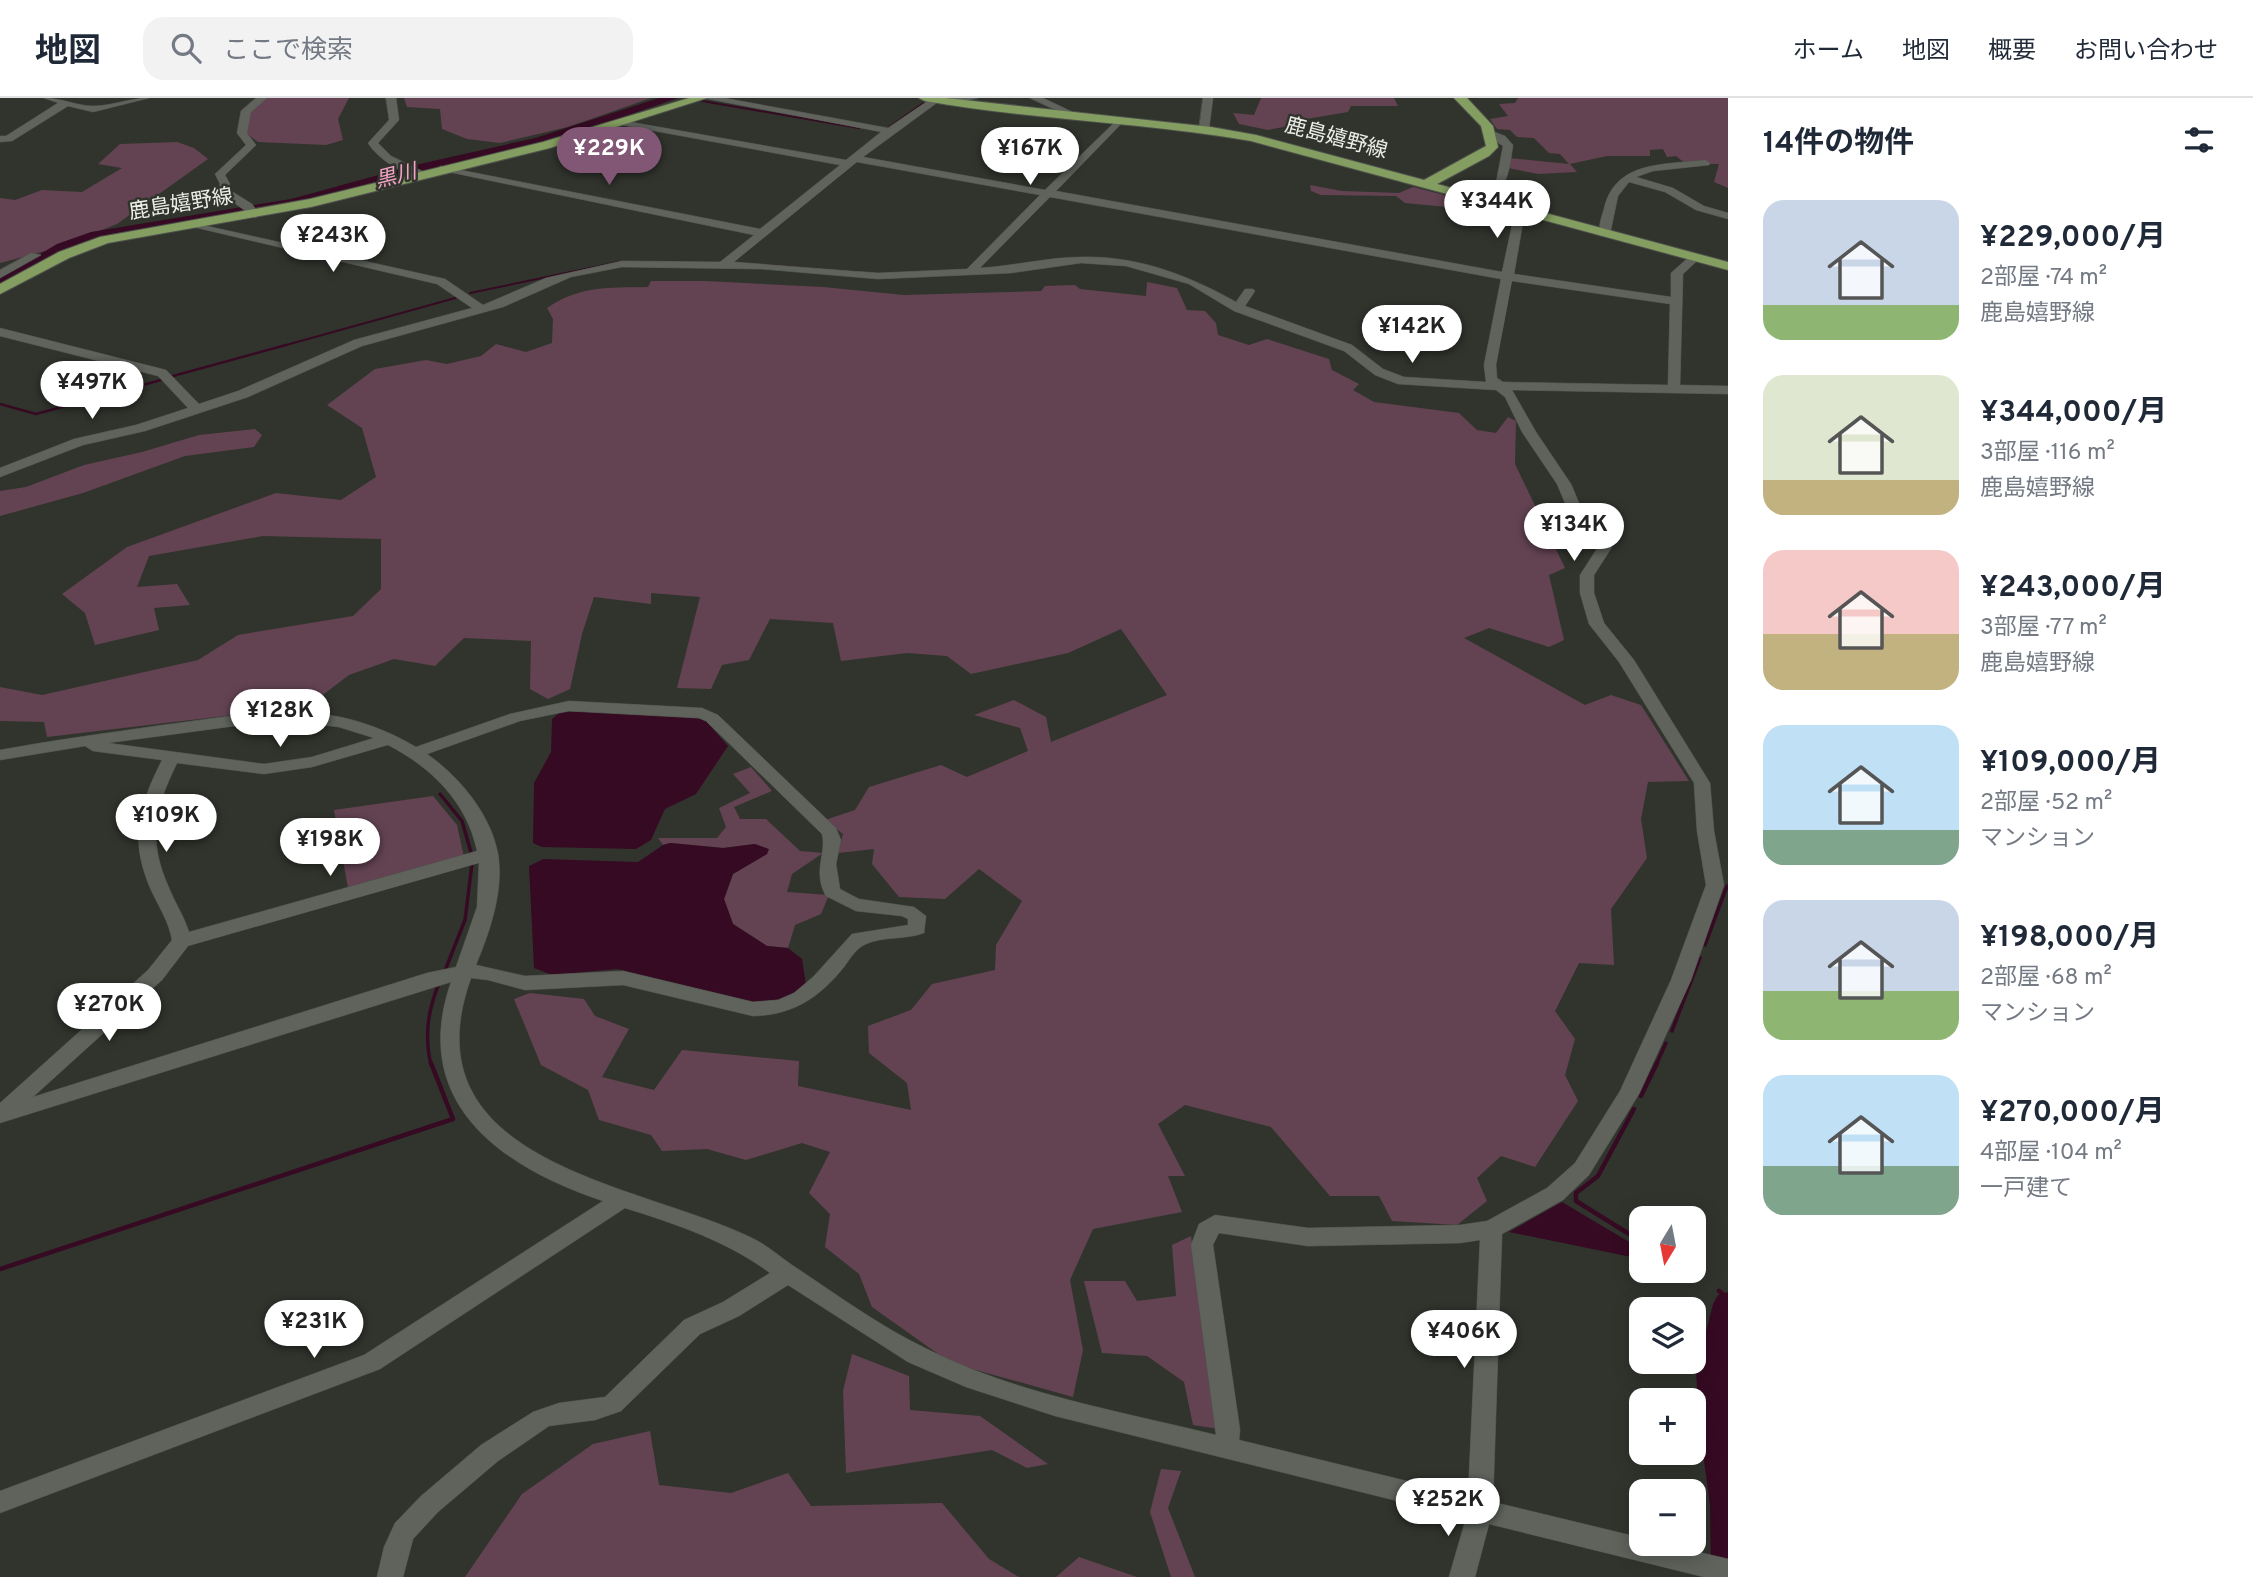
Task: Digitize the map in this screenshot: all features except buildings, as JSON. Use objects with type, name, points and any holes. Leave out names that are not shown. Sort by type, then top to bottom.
[{"type":"main road","name":"鹿島嬉野線","points":[[0,290],[83,246],[253,211],[311,203],[414,171],[444,168],[546,145],[701,98]]},
{"type":"main road","points":[[1425,185],[1492,147],[1492,134],[1477,113],[1460,98]]},
{"type":"main road","name":"鹿島嬉野線","points":[[935,100],[1203,129],[1252,138],[1728,266]]},
{"type":"street","points":[[49,98],[86,108],[102,108],[144,98]]},
{"type":"street","points":[[102,108],[118,98]]},
{"type":"street","points":[[253,211],[229,197],[222,189],[225,184],[220,174],[251,145],[242,133],[246,111],[262,98]]},
{"type":"street","points":[[391,98],[394,120],[373,143],[380,154],[414,171]]},
{"type":"street","points":[[708,98],[890,131]]},
{"type":"street","points":[[722,266],[851,160],[935,100],[973,98]]},
{"type":"street","points":[[1035,98],[1078,117]]},
{"type":"street","points":[[1203,129],[1208,98]]},
{"type":"street","points":[[0,139],[8,139],[67,102]]},
{"type":"street","points":[[970,272],[1119,121]]},
{"type":"street","points":[[622,122],[1047,192],[1505,276],[1675,301]]},
{"type":"street","points":[[1479,199],[1489,195],[1506,176],[1508,145],[1502,138],[1492,134]]},
{"type":"street","points":[[1604,234],[1612,197],[1627,178],[1660,166],[1705,163]]},
{"type":"street","points":[[444,168],[761,233]]},
{"type":"street","points":[[1627,178],[1669,190],[1700,208],[1728,216]]},
{"type":"street","points":[[1226,1449],[1228,1430],[1202,1245],[1207,1230],[1215,1224],[1227,1224],[1308,1237],[1460,1234],[1491,1229],[1555,1194],[1582,1169],[1623,1103],[1681,980],[1722,873],[1704,823],[1706,796],[1702,783],[1626,660],[1597,624],[1587,593],[1587,575],[1605,547],[1602,538],[1583,522],[1564,484],[1529,432],[1510,396],[1492,379],[1490,365],[1505,276],[1520,211]]},
{"type":"street","points":[[193,224],[441,281],[482,309]]},
{"type":"street","points":[[0,275],[35,255]]},
{"type":"street","points":[[1674,389],[1677,273],[1694,258]]},
{"type":"street","points":[[0,473],[79,442],[140,428],[197,410],[256,389],[358,343],[482,309],[550,280],[603,267],[643,264],[761,266],[878,276],[1011,270],[1081,260],[1127,263],[1193,282],[1238,308],[1348,348],[1379,372],[1394,379],[1500,386],[1728,390]]},
{"type":"street","points":[[1238,308],[1249,291]]},
{"type":"street","points":[[0,332],[162,373],[197,410]]},
{"type":"street","points":[[0,1114],[434,978],[487,972],[505,980],[524,983],[604,976],[623,978],[752,1009],[770,1010],[787,1005],[818,987],[853,942],[862,937],[907,933],[917,928],[917,916],[909,910],[862,908],[846,904],[832,892],[827,864],[832,841],[830,832],[712,718],[702,713],[569,706],[516,717],[416,753]]},
{"type":"street","points":[[0,755],[279,715],[313,716],[343,722],[389,739],[416,753],[449,778],[476,815],[489,854],[488,891],[481,926],[452,1006],[448,1036],[455,1071],[471,1107],[504,1145],[530,1162],[621,1199],[686,1219],[746,1245],[900,1346],[970,1380],[1055,1406],[1728,1571]]},
{"type":"street","points":[[76,742],[171,758],[264,769],[290,767],[330,758],[389,739]]},
{"type":"street","points":[[171,758],[149,807],[146,839],[148,865],[180,925],[181,941]]},
{"type":"street","points":[[0,1114],[155,975],[181,941],[489,854]]},
{"type":"street","points":[[0,1502],[372,1362],[621,1199]]},
{"type":"street","points":[[1462,1577],[1480,1511],[1491,1229]]},
{"type":"street","points":[[390,1577],[404,1532],[425,1508],[515,1433],[541,1418],[561,1413],[600,1411],[613,1404],[692,1327],[731,1309],[773,1282],[790,1275]]},
{"type":"shaded area","points":[[265,98],[349,98],[338,119],[343,140],[326,145],[258,142],[245,132],[249,112]]},
{"type":"shaded area","points":[[404,98],[651,98],[568,127],[500,143],[467,139],[442,129],[440,109],[407,107]]},
{"type":"shaded area","points":[[1261,98],[1394,98],[1398,106],[1351,106],[1348,112],[1306,119],[1294,125],[1268,130],[1239,124],[1233,113],[1254,115]]},
{"type":"shaded area","points":[[1518,98],[1728,98],[1728,188],[1714,182],[1719,164],[1686,164],[1676,156],[1667,157],[1663,149],[1650,150],[1650,156],[1607,156],[1570,164],[1577,172],[1538,174],[1508,168],[1508,158],[1569,164],[1560,154],[1549,153],[1534,138],[1517,137],[1510,130],[1497,129],[1490,119],[1508,116],[1499,104],[1515,103]]},
{"type":"shaded area","points":[[177,142],[194,148],[208,159],[117,224],[53,249],[0,263],[0,198],[15,200],[42,190],[82,192],[122,168],[98,164],[120,144]]},
{"type":"shaded area","points":[[1310,185],[1342,191],[1399,193],[1413,187],[1463,200],[1464,206],[1449,203],[1447,207],[1405,203],[1396,196],[1321,195],[1311,191]]},
{"type":"shaded area","points":[[651,281],[823,287],[904,295],[1041,291],[1045,286],[1075,285],[1080,289],[1146,296],[1147,282],[1177,288],[1187,310],[1205,311],[1216,323],[1218,335],[1249,345],[1267,339],[1329,359],[1332,370],[1359,384],[1353,390],[1374,402],[1459,413],[1477,430],[1496,433],[1508,417],[1516,421],[1515,464],[1565,568],[1549,575],[1564,640],[1549,647],[1489,628],[1464,638],[1585,705],[1611,695],[1641,705],[1689,781],[1648,782],[1641,819],[1647,858],[1611,909],[1614,965],[1579,963],[1555,1011],[1575,1039],[1565,1075],[1578,1101],[1535,1167],[1501,1156],[1477,1178],[1487,1201],[1457,1225],[1392,1221],[1379,1196],[1330,1196],[1271,1127],[1185,1105],[1158,1124],[1185,1176],[1168,1176],[1182,1212],[1093,1229],[1070,1280],[1083,1350],[1073,1397],[951,1363],[872,1307],[859,1274],[825,1247],[830,1214],[809,1193],[830,1152],[802,1143],[746,1160],[707,1149],[662,1151],[651,1135],[599,1120],[588,1090],[541,1065],[514,999],[530,993],[584,999],[595,1016],[629,1029],[602,1077],[654,1090],[682,1050],[799,1061],[798,1086],[911,1110],[907,1083],[869,1053],[868,1026],[911,1010],[932,984],[995,970],[996,945],[1022,901],[979,869],[945,899],[899,897],[872,864],[874,849],[838,853],[843,834],[825,820],[855,810],[869,787],[941,765],[967,777],[1028,751],[1020,728],[974,715],[1014,700],[1046,717],[1051,742],[1167,695],[1121,629],[1068,653],[971,674],[947,656],[907,653],[841,661],[833,623],[770,619],[749,660],[722,665],[711,689],[677,688],[700,597],[651,593],[651,604],[594,597],[582,634],[570,689],[548,699],[530,689],[531,641],[464,638],[435,666],[394,659],[349,675],[308,706],[47,737],[44,722],[0,721],[0,687],[42,695],[198,660],[238,635],[353,616],[381,589],[381,539],[263,536],[149,556],[137,587],[177,584],[190,605],[154,608],[159,630],[95,645],[85,613],[62,594],[127,547],[276,493],[341,500],[376,477],[362,428],[327,405],[375,369],[426,360],[447,364],[481,356],[496,344],[526,352],[552,343],[553,319],[547,308],[559,301],[595,289],[648,287]]},
{"type":"shaded area","points":[[255,429],[262,435],[254,447],[185,456],[83,493],[0,516],[0,491],[26,487],[84,465],[199,435]]},
{"type":"shaded area","points":[[588,710],[690,716],[706,721],[728,746],[696,794],[665,809],[651,840],[636,849],[542,847],[533,843],[534,783],[551,752],[552,719],[559,713]]},
{"type":"shaded area","points":[[751,767],[772,791],[734,807],[740,819],[766,819],[800,851],[823,853],[792,874],[787,892],[829,895],[821,914],[795,925],[788,948],[767,946],[733,924],[724,899],[733,874],[767,854],[755,844],[723,848],[671,843],[663,845],[658,838],[717,838],[726,827],[719,808],[750,793],[733,774]]},
{"type":"shaded area","points":[[433,796],[457,825],[464,857],[348,888],[334,810]]},
{"type":"shaded area","points":[[670,843],[723,848],[755,844],[769,849],[767,854],[733,874],[724,899],[733,924],[767,946],[788,948],[802,959],[806,985],[781,999],[753,1002],[617,969],[552,975],[534,968],[529,866],[543,859],[638,862]]},
{"type":"shaded area","points":[[1562,1202],[1629,1242],[1629,1257],[1509,1232]]},
{"type":"shaded area","points":[[1191,1236],[1219,1429],[1193,1425],[1184,1382],[1147,1356],[1102,1353],[1084,1281],[1125,1281],[1137,1301],[1176,1296],[1172,1245]]},
{"type":"shaded area","points":[[852,1354],[909,1376],[910,1410],[980,1416],[1048,1464],[1027,1468],[992,1450],[846,1473],[843,1391]]},
{"type":"shaded area","points":[[650,1431],[659,1485],[731,1493],[788,1473],[811,1506],[942,1503],[989,1559],[1019,1577],[465,1577],[522,1494],[593,1444]]},
{"type":"shaded area","points":[[1161,1469],[1181,1471],[1168,1508],[1195,1577],[1171,1577],[1150,1512]]},
{"type":"shaded area","points":[[1079,1557],[1137,1577],[1056,1577]]},
{"type":"waterway","name":"黒川","points":[[0,284],[62,247],[96,235],[292,203],[420,168],[539,141],[672,98]]},
{"type":"waterway","points":[[702,101],[859,128]]},
{"type":"waterway","points":[[888,128],[925,102]]},
{"type":"waterway","points":[[470,293],[619,262]]},
{"type":"waterway","points":[[766,265],[859,272]]},
{"type":"waterway","points":[[279,347],[459,297]]},
{"type":"waterway","points":[[173,376],[286,345]]},
{"type":"waterway","points":[[0,404],[36,414],[161,380]]},
{"type":"waterway","points":[[440,794],[462,821],[472,856]]},
{"type":"waterway","points":[[444,973],[465,920],[472,864]]},
{"type":"waterway","points":[[1705,945],[1727,886]]},
{"type":"waterway","points":[[1672,1031],[1700,958]]},
{"type":"waterway","points":[[431,1065],[428,1023],[439,983]]},
{"type":"waterway","points":[[1656,1065],[1666,1043]]},
{"type":"waterway","points":[[0,1269],[453,1119],[431,1063]]},
{"type":"waterway","points":[[1641,1096],[1657,1063]]},
{"type":"waterway","points":[[1629,1234],[1576,1201],[1576,1193],[1598,1176],[1634,1109]]},
{"type":"waterway","points":[[1719,1291],[1728,1298]]},
{"type":"waterway","points":[[1727,1577],[1726,1505],[1714,1425],[1711,1371],[1728,1304]]}]
